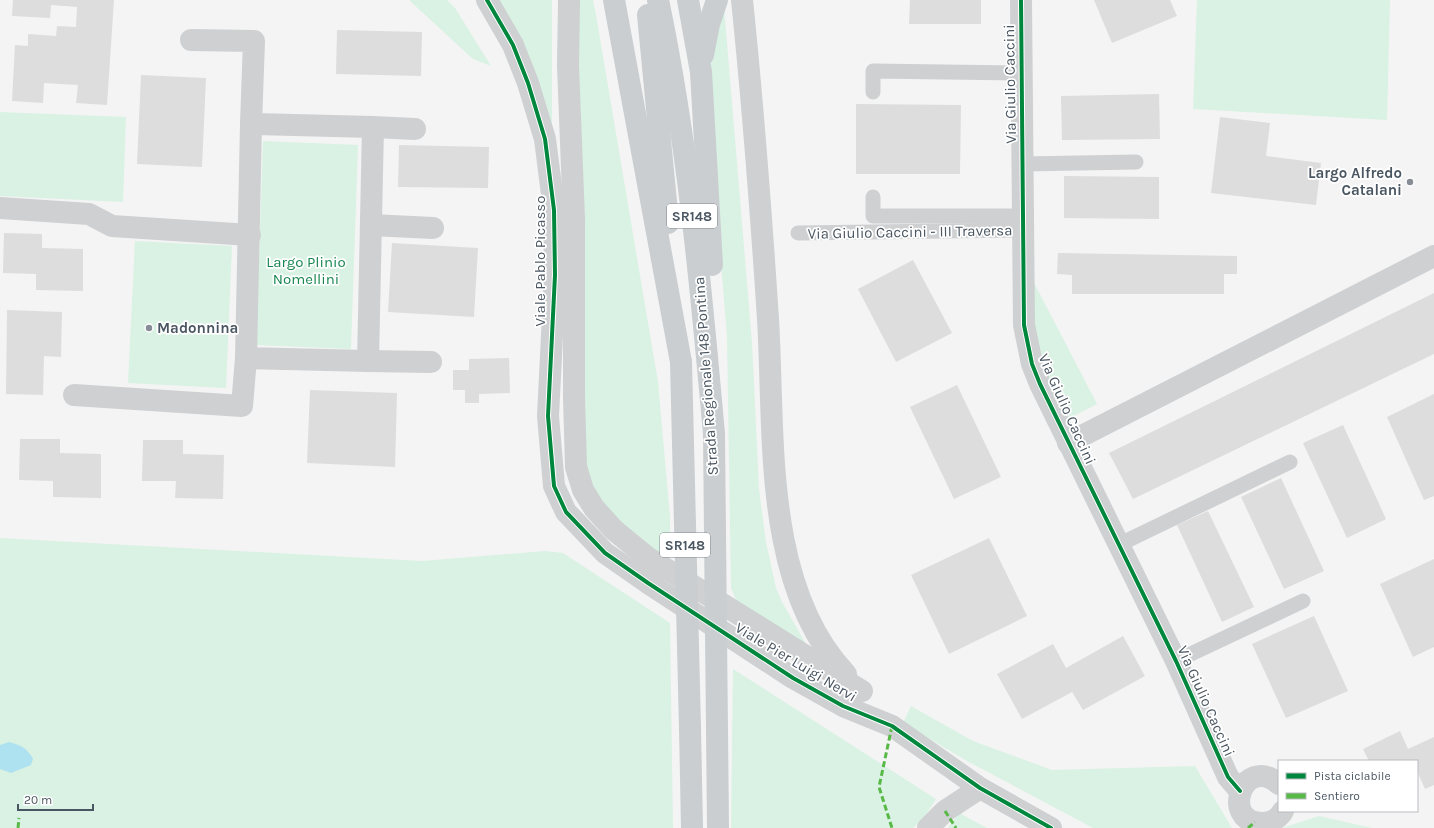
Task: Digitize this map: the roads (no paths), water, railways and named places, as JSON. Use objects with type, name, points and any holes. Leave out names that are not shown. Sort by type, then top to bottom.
[{"type":"main road","points":[[614,0],[681,362]]},
{"type":"main road","name":"Strada Regionale 148 Pontina","points":[[647,0],[681,362],[692,828]]},
{"type":"main road","name":"Strada Regionale 148 Pontina","points":[[658,0],[667,44],[698,253],[714,434],[718,828]]},
{"type":"main road","points":[[688,0],[701,72],[716,329],[714,434]]},
{"type":"main road","points":[[701,72],[709,24],[717,0]]},
{"type":"street","name":"Viale Pablo Picasso","points":[[487,0],[514,45],[528,83],[546,147],[554,210],[555,275],[548,416],[554,486]]},
{"type":"street","points":[[569,0],[568,66],[574,220],[574,398],[576,467],[583,490],[594,508],[614,530],[647,557],[862,691]]},
{"type":"street","points":[[742,0],[768,319],[775,471],[781,520],[790,569],[804,608],[818,636],[837,664],[892,726]]},
{"type":"street","name":"Via Giulio Caccini","points":[[1021,9],[1024,325],[1027,346],[1040,384],[1068,443],[1176,661],[1228,777],[1240,791]]},
{"type":"street","points":[[74,395],[242,406],[246,358],[254,41],[191,40]]},
{"type":"street","points":[[251,124],[415,129]]},
{"type":"street","points":[[368,361],[373,127]]},
{"type":"street","points":[[0,208],[89,214],[112,226],[250,235]]},
{"type":"street","points":[[371,224],[433,228]]},
{"type":"street","points":[[1068,443],[1434,256]]},
{"type":"street","points":[[246,358],[430,362]]},
{"type":"street","name":"Viale Pier Luigi Nervi","points":[[554,486],[566,512],[583,531],[605,553],[648,584],[799,681],[843,706],[892,726],[980,788],[1051,828]]},
{"type":"street","points":[[1278,783],[1266,776],[1258,776],[1244,784],[1238,799],[1243,814],[1249,820],[1262,824],[1276,819],[1282,812]]},
{"type":"street","points":[[928,828],[945,811],[980,788]]},
{"type":"lane","points":[[873,92],[873,71],[1021,73]]},
{"type":"lane","points":[[1023,164],[1136,162]]},
{"type":"lane","points":[[873,197],[873,216],[1023,223]]},
{"type":"lane","name":"Via Giulio Caccini - III Traversa","points":[[798,233],[1023,223]]},
{"type":"lane","points":[[1118,545],[1290,462]]},
{"type":"lane","points":[[1176,661],[1303,601]]},
{"type":"water","points":[[9,742],[20,746],[28,752],[33,759],[31,765],[11,773],[0,769],[0,745]]},
{"type":"place","name":"Largo Alfredo Catalani","points":[[1410,182]]},
{"type":"place","name":"Madonnina","points":[[149,328]]},
{"type":"park label","name":"Largo Plinio Nomellini","points":[[306,270]]}]
